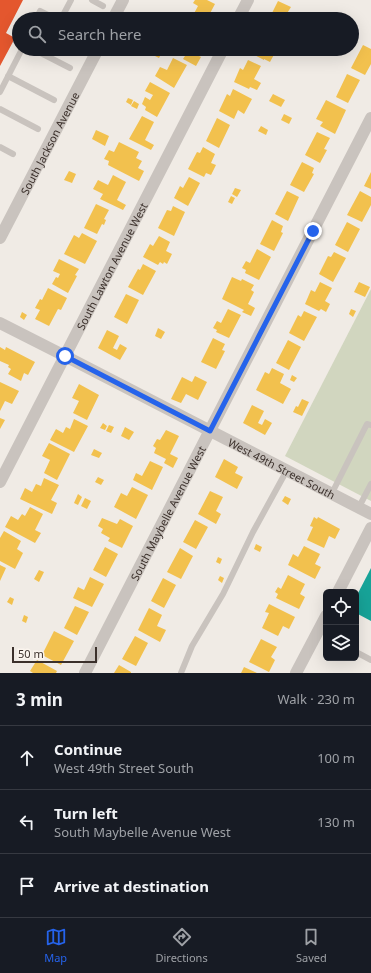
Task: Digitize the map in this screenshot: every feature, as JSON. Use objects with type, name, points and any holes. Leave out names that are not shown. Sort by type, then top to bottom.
[{"type":"street","points":[[117,12],[123,0]]},
{"type":"street","points":[[242,12],[248,0]]},
{"type":"street","name":"South Jackson Avenue","points":[[0,238],[94,56]]},
{"type":"street","name":"South Lawton Avenue West","points":[[0,482],[219,56]]},
{"type":"street","name":"South Maybelle Avenue West","points":[[85,673],[371,118]]},
{"type":"street","name":"West 49th Street South","points":[[0,323],[371,514]]},
{"type":"street","points":[[340,589],[371,528]]},
{"type":"street","points":[[296,673],[319,634],[323,624]]},
{"type":"lane","points":[[65,12],[71,0]]},
{"type":"lane","points":[[92,0],[103,6]]},
{"type":"lane","points":[[0,92],[18,56]]},
{"type":"lane","points":[[47,56],[70,68]]},
{"type":"lane","points":[[8,76],[54,100]]},
{"type":"lane","points":[[0,109],[38,129]]},
{"type":"lane","points":[[0,147],[13,154]]},
{"type":"lane","points":[[332,494],[367,424],[371,425]]},
{"type":"lane","points":[[181,673],[192,646],[223,594],[253,532],[286,470]]},
{"type":"lane","points":[[359,507],[371,484]]},
{"type":"lane","points":[[359,654],[371,660]]},
{"type":"green space","points":[[371,289],[371,501],[285,456]]},
{"type":"building: Homes","points":[[195,0],[207,0],[215,4],[211,12],[195,12],[198,6],[193,3]]},
{"type":"building: Homes","points":[[278,1],[291,7],[288,12],[272,12]]},
{"type":"building: Homes","points":[[363,45],[371,49],[371,64],[365,75],[351,68],[357,56],[359,56]]},
{"type":"building: Homes","points":[[185,56],[201,57],[196,66],[183,59]]},
{"type":"building: Homes","points":[[256,56],[273,56],[270,62]]},
{"type":"building: Homes","points":[[173,58],[187,65],[174,88],[155,76],[160,67],[167,70]]},
{"type":"building: Homes","points":[[248,60],[261,66],[254,79],[261,83],[257,90],[250,87],[249,89],[234,82],[240,68],[243,70]]},
{"type":"building: Homes","points":[[347,74],[360,80],[348,103],[336,97]]},
{"type":"building: Homes","points":[[150,82],[170,93],[157,117],[145,110],[146,107],[142,104],[145,97],[150,100],[153,95],[145,91]]},
{"type":"building: Homes","points":[[233,89],[252,99],[244,114],[238,110],[234,119],[219,111],[227,94],[230,96]]},
{"type":"building: Homes","points":[[273,94],[285,100],[281,107],[269,101]]},
{"type":"building: Homes","points":[[128,98],[133,100],[131,105],[126,102]]},
{"type":"building: Homes","points":[[326,100],[346,110],[335,134],[320,126],[323,122],[316,119]]},
{"type":"building: Homes","points":[[134,101],[139,104],[137,109],[131,106]]},
{"type":"building: Homes","points":[[284,114],[292,118],[289,124],[281,120]]},
{"type":"building: Homes","points":[[142,116],[154,122],[145,140],[154,145],[151,150],[129,139]]},
{"type":"building: Homes","points":[[217,118],[230,125],[219,148],[206,141]]},
{"type":"building: Homes","points":[[261,126],[268,130],[266,135],[258,131]]},
{"type":"building: Homes","points":[[96,130],[109,136],[105,146],[92,139]]},
{"type":"building: Homes","points":[[317,132],[330,138],[324,149],[327,150],[320,163],[305,155]]},
{"type":"building: Homes","points":[[119,142],[139,152],[136,158],[142,161],[138,168],[144,171],[139,181],[108,165],[109,161],[104,159],[109,150],[114,152]]},
{"type":"building: Homes","points":[[203,147],[215,154],[211,163],[216,165],[211,175],[206,173],[204,177],[188,169],[197,152],[200,153]]},
{"type":"building: Homes","points":[[302,162],[314,168],[312,173],[314,174],[304,192],[290,185]]},
{"type":"building: Homes","points":[[69,171],[76,174],[72,183],[64,180]]},
{"type":"building: Homes","points":[[371,172],[371,189],[364,186]]},
{"type":"building: Homes","points":[[113,175],[126,182],[117,200],[126,205],[123,210],[100,199],[103,194],[93,189],[98,180],[108,185]]},
{"type":"building: Homes","points":[[189,177],[200,183],[188,206],[174,198],[180,186],[183,188]]},
{"type":"building: Homes","points":[[235,188],[241,190],[237,197],[232,194]]},
{"type":"building: Homes","points":[[287,191],[299,197],[288,221],[275,214]]},
{"type":"building: Homes","points":[[360,191],[371,197],[371,205],[362,222],[347,215]]},
{"type":"building: Homes","points":[[231,196],[235,198],[232,204],[228,202]]},
{"type":"building: Homes","points":[[96,204],[109,210],[104,219],[106,220],[104,225],[102,224],[97,234],[84,228]]},
{"type":"building: Homes","points":[[173,206],[185,212],[174,236],[158,228],[167,210],[171,211]]},
{"type":"building: Homes","points":[[272,220],[283,226],[281,232],[283,233],[274,251],[260,244]]},
{"type":"building: Homes","points":[[347,222],[360,229],[348,252],[335,245]]},
{"type":"building: Homes","points":[[82,233],[97,241],[85,264],[64,254],[74,235],[79,238]]},
{"type":"building: Homes","points":[[159,236],[170,242],[166,251],[172,254],[167,264],[160,262],[158,265],[143,257],[150,244],[153,246]]},
{"type":"building: Homes","points":[[257,249],[271,257],[259,280],[245,273],[246,270],[242,268],[246,261],[250,263]]},
{"type":"building: Homes","points":[[334,252],[346,258],[333,282],[319,274],[328,256],[331,257]]},
{"type":"building: Homes","points":[[59,259],[79,269],[68,293],[52,284],[56,277],[58,278],[60,274],[53,271]]},
{"type":"building: Homes","points":[[143,264],[156,271],[143,295],[128,287],[138,269],[140,270]]},
{"type":"building: Homes","points":[[232,277],[241,281],[242,279],[254,285],[251,290],[254,292],[248,304],[255,308],[251,316],[242,312],[244,310],[222,299]]},
{"type":"building: Homes","points":[[320,282],[332,288],[325,301],[330,304],[326,312],[321,309],[319,311],[305,304],[311,290],[315,292]]},
{"type":"building: Homes","points":[[359,282],[370,287],[365,297],[354,292]]},
{"type":"building: Homes","points":[[48,288],[67,298],[61,310],[58,309],[49,326],[35,319],[40,310],[35,308],[40,299],[42,300]]},
{"type":"building: Homes","points":[[126,294],[139,300],[127,324],[114,317]]},
{"type":"building: Homes","points":[[228,309],[241,315],[229,338],[216,332],[217,330],[213,328],[217,321],[221,323]]},
{"type":"building: Homes","points":[[351,309],[356,311],[353,317],[349,314]]},
{"type":"building: Homes","points":[[304,311],[317,317],[304,341],[289,333],[298,315],[301,317]]},
{"type":"building: Homes","points":[[22,312],[27,315],[24,320],[20,317]]},
{"type":"building: Homes","points":[[158,328],[165,332],[161,339],[155,336]]},
{"type":"building: Homes","points":[[107,330],[119,336],[113,348],[117,350],[120,344],[127,348],[120,360],[98,348]]},
{"type":"building: Homes","points":[[213,338],[225,344],[222,350],[225,351],[216,369],[201,362]]},
{"type":"building: Homes","points":[[288,340],[301,347],[289,370],[276,363]]},
{"type":"building: Homes","points":[[0,347],[5,350],[6,347],[35,362],[28,375],[24,373],[21,381],[8,374],[11,369],[8,367],[9,365],[0,361]]},
{"type":"building: Homes","points":[[272,368],[284,374],[280,383],[291,389],[283,404],[256,390],[265,372],[269,374]]},
{"type":"building: Homes","points":[[292,375],[297,378],[294,382],[290,380]]},
{"type":"building: Homes","points":[[195,376],[207,382],[198,400],[186,394],[181,403],[171,399],[182,377],[192,382]]},
{"type":"building: Homes","points":[[0,382],[19,391],[12,404],[5,401],[0,411]]},
{"type":"building: Homes","points":[[79,384],[99,395],[87,420],[73,413],[79,401],[72,398]]},
{"type":"building: Homes","points":[[302,399],[309,402],[302,416],[293,412],[296,406],[298,407]]},
{"type":"building: Homes","points":[[252,405],[264,411],[258,423],[262,425],[265,419],[272,423],[265,435],[243,423]]},
{"type":"building: Homes","points":[[0,418],[5,420],[0,429]]},
{"type":"building: Homes","points":[[74,419],[88,426],[74,452],[50,440],[56,429],[63,433],[66,427],[70,429]]},
{"type":"building: Homes","points":[[103,423],[107,426],[105,430],[100,428]]},
{"type":"building: Homes","points":[[109,425],[114,427],[111,433],[106,431]]},
{"type":"building: Homes","points":[[125,427],[134,432],[129,440],[121,436]]},
{"type":"building: Homes","points":[[166,430],[179,436],[170,454],[178,458],[173,468],[164,463],[166,459],[154,453],[156,448],[153,446],[157,439],[160,440]]},
{"type":"building: Homes","points":[[49,443],[70,454],[57,480],[44,473],[50,460],[42,456]]},
{"type":"building: Homes","points":[[94,449],[102,453],[99,458],[91,455]]},
{"type":"building: Homes","points":[[224,459],[238,467],[235,473],[243,477],[237,489],[215,477]]},
{"type":"building: Homes","points":[[150,461],[163,467],[152,490],[133,480],[136,473],[142,476]]},
{"type":"building: Homes","points":[[98,477],[104,480],[101,485],[95,482]]},
{"type":"building: Homes","points":[[44,478],[59,485],[51,500],[57,503],[52,514],[20,499],[25,488],[32,492],[36,484],[41,486]]},
{"type":"building: Homes","points":[[132,487],[148,495],[136,519],[114,507],[121,493],[127,496]]},
{"type":"building: Homes","points":[[210,491],[223,497],[216,511],[221,514],[216,524],[198,514]]},
{"type":"building: Homes","points":[[78,494],[82,497],[78,505],[74,503]]},
{"type":"building: Homes","points":[[285,496],[291,499],[288,505],[282,501]]},
{"type":"building: Homes","points":[[85,498],[91,501],[87,509],[81,506]]},
{"type":"building: Homes","points":[[30,507],[43,514],[35,530],[41,533],[35,543],[5,527],[11,516],[18,520],[22,514],[25,516]]},
{"type":"building: Homes","points":[[314,517],[317,519],[318,517],[340,529],[335,539],[329,536],[324,548],[307,540],[313,527],[310,526]]},
{"type":"building: Homes","points":[[102,518],[117,524],[120,519],[133,526],[122,548],[108,541],[110,538],[101,533],[103,529],[98,526]]},
{"type":"building: Homes","points":[[195,520],[208,527],[196,549],[183,542]]},
{"type":"building: Homes","points":[[4,531],[21,541],[17,549],[23,553],[15,569],[0,561],[0,538]]},
{"type":"building: Homes","points":[[256,544],[262,547],[260,552],[254,549]]},
{"type":"building: Homes","points":[[304,546],[320,554],[315,564],[321,567],[315,579],[288,565],[293,554],[298,557]]},
{"type":"building: Homes","points":[[105,547],[118,554],[106,577],[93,570]]},
{"type":"building: Homes","points":[[180,548],[193,556],[181,579],[167,572]]},
{"type":"building: Homes","points":[[218,557],[222,559],[220,564],[216,562]]},
{"type":"building: Homes","points":[[0,565],[6,568],[0,581]]},
{"type":"building: Homes","points":[[39,570],[44,572],[39,582],[34,579]]},
{"type":"building: Homes","points":[[288,575],[305,584],[300,594],[305,597],[299,609],[276,598],[278,594],[275,592],[278,587],[281,589]]},
{"type":"building: Homes","points":[[220,576],[224,578],[222,583],[218,580]]},
{"type":"building: Homes","points":[[90,577],[104,584],[92,607],[73,598],[78,587],[84,590]]},
{"type":"building: Homes","points":[[163,578],[176,585],[164,608],[151,601]]},
{"type":"building: Homes","points":[[10,597],[14,599],[12,605],[7,602]]},
{"type":"building: Homes","points":[[269,604],[295,617],[289,629],[283,626],[278,636],[262,628],[269,613],[265,612]]},
{"type":"building: Homes","points":[[75,606],[89,612],[77,635],[64,628]]},
{"type":"building: Homes","points":[[149,608],[162,615],[157,626],[166,630],[160,642],[138,630]]},
{"type":"building: Homes","points":[[24,615],[28,617],[26,623],[22,621]]},
{"type":"building: Homes","points":[[54,631],[74,641],[61,665],[42,655]]},
{"type":"building: Homes","points":[[135,636],[148,643],[136,666],[122,659]]},
{"type":"building: Homes","points":[[261,639],[277,647],[271,657],[275,660],[269,672],[249,662]]},
{"type":"building: Homes","points":[[37,660],[57,671],[56,673],[33,673],[30,671]]},
{"type":"building: Homes","points":[[119,665],[131,672],[131,673],[114,673]]},
{"type":"building: Homes","points":[[244,667],[257,673],[241,673]]},
{"type":"building: Shops","points":[[0,0],[23,0],[17,12],[12,12],[12,21],[6,33],[12,36],[12,44],[0,66]]},
{"type":"building: Public","points":[[371,568],[371,621],[359,615],[359,591]]},
{"type":"route","points":[[65,356],[210,431],[313,231]]}]
